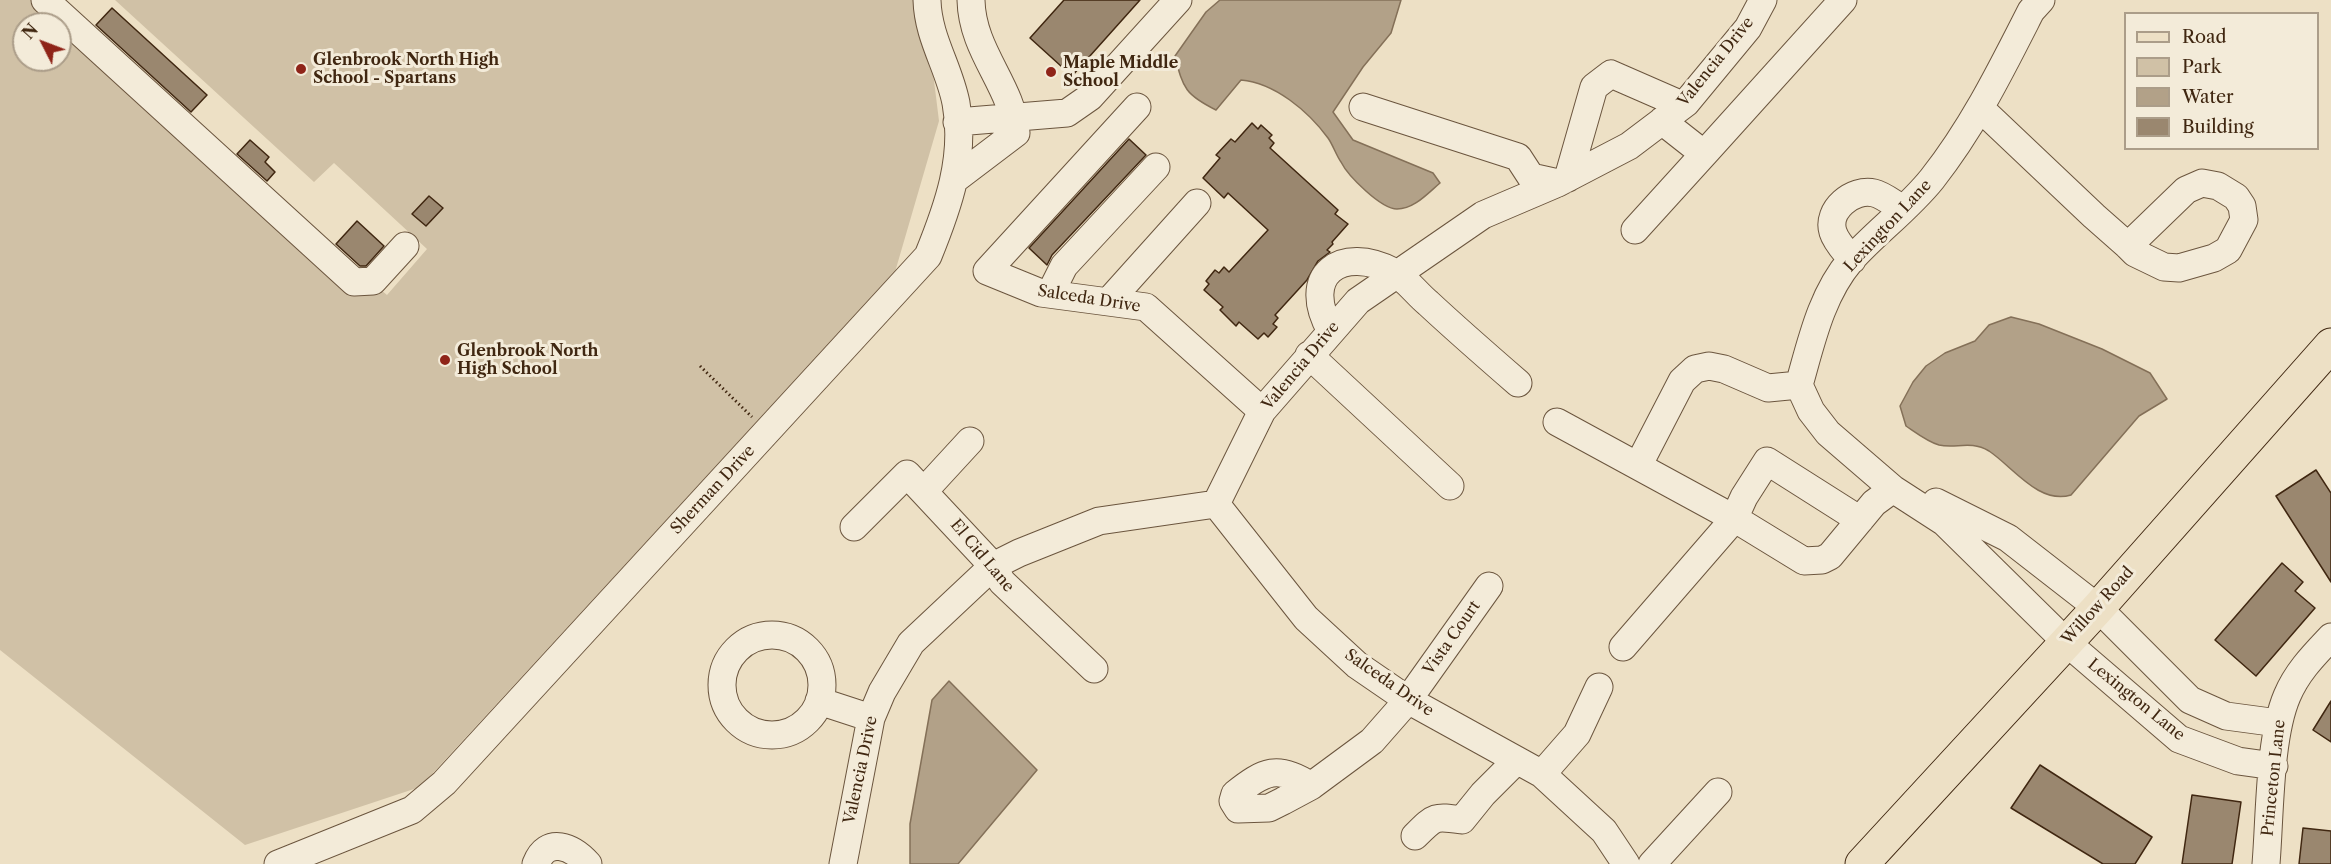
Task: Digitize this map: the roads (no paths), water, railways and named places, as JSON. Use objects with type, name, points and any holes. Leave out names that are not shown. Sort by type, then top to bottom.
[{"type":"main road","name":"Willow Road","points":[[1862,864],[2098,608],[2331,345]]},
{"type":"street","points":[[45,0],[354,282],[373,281],[405,246]]},
{"type":"street","name":"Sherman Drive","points":[[278,864],[412,810],[444,783],[928,256],[950,202],[958,153],[956,102],[938,55],[927,0]]},
{"type":"street","points":[[954,180],[1016,133],[1014,111],[988,64],[971,17],[971,0]]},
{"type":"street","points":[[957,122],[1067,113],[1090,97],[1178,0]]},
{"type":"street","name":"Valencia Drive","points":[[843,864],[871,718],[882,692],[911,643],[993,566],[1099,521],[1216,504],[1262,411],[1358,301],[1483,215],[1563,180],[1629,146],[1672,113],[1748,28],[1762,0]]},
{"type":"street","points":[[1635,230],[1843,0]]},
{"type":"street","name":"Lexington Lane","points":[[2041,0],[2031,11],[1982,109],[1930,182],[1852,260],[1829,296],[1815,328],[1799,386],[1811,411],[1828,433],[1902,495],[1944,522],[2066,642],[2179,739],[2238,761],[2274,766]]},
{"type":"street","points":[[1363,107],[1518,157],[1531,177],[1563,180],[1594,87],[1611,74],[1672,113],[1704,154]]},
{"type":"street","name":"Salceda Drive","points":[[1137,107],[987,271],[1041,294],[1146,307],[1262,411]]},
{"type":"street","points":[[1982,109],[2128,246]]},
{"type":"street","points":[[1050,294],[1064,266],[1156,167]]},
{"type":"street","points":[[1852,260],[1833,233],[1832,223],[1841,204],[1862,191],[1876,193],[1903,209]]},
{"type":"street","points":[[1109,301],[1197,203]]},
{"type":"street","points":[[1331,331],[1319,303],[1321,285],[1329,271],[1347,261],[1369,262],[1396,273],[1518,383]]},
{"type":"street","points":[[1309,355],[1450,486]]},
{"type":"street","points":[[1638,466],[1682,381],[1695,369],[1709,366],[1724,369],[1768,388],[1799,386]]},
{"type":"street","points":[[1557,422],[1734,519],[1804,561],[1814,561],[1830,556],[1874,502],[1902,495]]},
{"type":"street","points":[[924,491],[970,441]]},
{"type":"street","points":[[1623,647],[1734,519],[1767,461],[1860,520]]},
{"type":"street","name":"El Cid Lane","points":[[854,527],[907,474],[993,566],[1002,582],[1094,669]]},
{"type":"street","name":"Lexington Lane","points":[[1902,495],[1934,501],[2008,537],[2098,608],[2190,700],[2226,716],[2277,723]]},
{"type":"street","name":"Salceda Drive","points":[[1216,504],[1306,618],[1357,665],[1408,700],[1515,762],[1542,774],[1604,831],[1626,864]]},
{"type":"street","points":[[1978,553],[1995,531]]},
{"type":"street","name":"Vista Court","points":[[1311,786],[1372,741],[1408,700],[1489,586]]},
{"type":"street","name":"Princeton Lane","points":[[2266,864],[2277,723],[2288,694],[2302,668],[2331,637]]},
{"type":"street","points":[[1542,774],[1577,734],[1599,687]]},
{"type":"street","points":[[819,701],[871,718]]},
{"type":"street","points":[[1415,836],[1432,819],[1440,815],[1462,820],[1483,794],[1515,762]]},
{"type":"street","points":[[1652,864],[1719,792]]},
{"type":"street","points":[[536,864],[546,851],[560,846],[570,848],[588,864]]},
{"type":"water","points":[[1220,0],[1401,0],[1391,33],[1363,67],[1333,112],[1353,140],[1433,173],[1440,183],[1409,206],[1390,208],[1374,198],[1358,183],[1345,168],[1330,141],[1311,118],[1278,93],[1254,82],[1241,80],[1216,110],[1198,100],[1187,90],[1175,56],[1206,12]]},
{"type":"water","points":[[2011,317],[2039,324],[2102,349],[2150,373],[2167,399],[2139,416],[2071,495],[2059,497],[2037,490],[1989,451],[1982,448],[1969,445],[1939,445],[1906,426],[1900,406],[1913,382],[1926,366],[1945,353],[1975,341],[1989,325]]},
{"type":"water","points":[[949,681],[1037,770],[958,864],[910,864],[910,824],[932,700]]},
{"type":"place","name":"Glenbrook North High School - Spartans","points":[[301,69]]},
{"type":"place","name":"Maple Middle School","points":[[1051,72]]},
{"type":"place","name":"Glenbrook North High School","points":[[445,360]]}]
